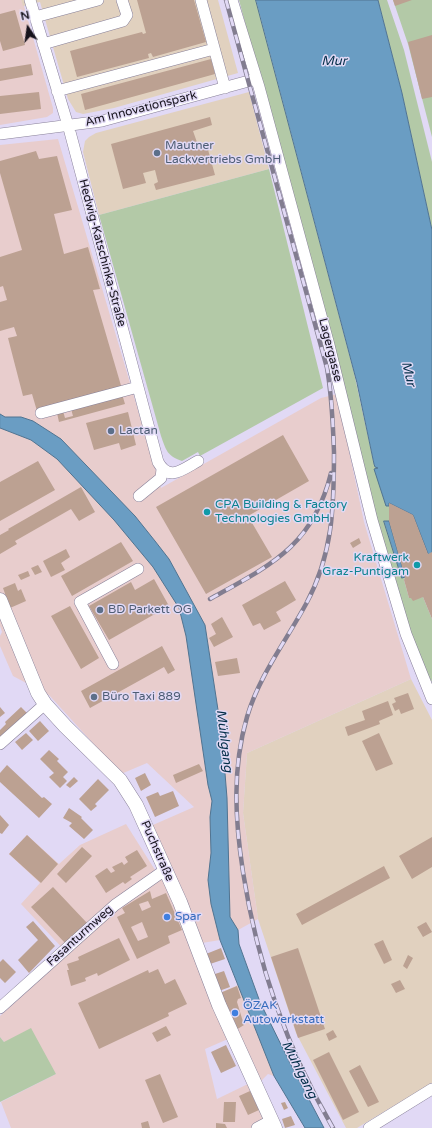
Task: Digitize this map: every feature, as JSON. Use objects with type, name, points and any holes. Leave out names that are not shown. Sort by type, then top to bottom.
[{"type":"main road","name":"Puchstraße","points":[[0,600],[38,693],[45,704],[65,726],[120,780],[136,806],[184,912],[214,992],[274,1124]]},
{"type":"street","name":"Hedwig-Katschinka-Straße","points":[[30,0],[67,126],[158,462],[162,469]]},
{"type":"street","points":[[35,17],[98,0]]},
{"type":"street","points":[[43,44],[123,21],[127,16],[122,0]]},
{"type":"street","points":[[201,0],[225,88]]},
{"type":"street","name":"Lagergasse","points":[[232,0],[256,79],[329,345],[372,520],[406,634],[432,699]]},
{"type":"street","points":[[57,91],[214,49]]},
{"type":"street","name":"Am Innovationspark","points":[[0,134],[102,121],[256,79]]},
{"type":"street","points":[[41,413],[138,387]]},
{"type":"street","points":[[139,496],[161,478],[162,469],[170,473],[178,472],[198,462]]},
{"type":"street","points":[[113,664],[80,602],[138,569]]},
{"type":"street","points":[[0,744],[45,704]]},
{"type":"street","name":"Fasanturmweg","points":[[0,1008],[115,905],[165,870]]},
{"type":"street","points":[[369,1128],[432,1089]]},
{"type":"street","points":[[257,1128],[274,1124]]},
{"type":"shaded area","points":[[0,0],[21,0],[24,6],[53,108],[53,113],[47,117],[0,125]]},
{"type":"shaded area","points":[[21,0],[218,0],[238,73],[114,108],[83,114],[76,112],[68,99],[40,2],[23,6]]},
{"type":"shaded area","name":"Mautner Lackvertriebs GmbH","points":[[249,92],[269,169],[99,215],[83,152],[85,141],[89,137],[96,133]]},
{"type":"shaded area","points":[[58,139],[161,488],[321,398],[337,394],[364,522],[411,679],[247,753],[243,813],[258,919],[220,940],[202,943],[220,993],[238,985],[260,1036],[274,1076],[268,1074],[261,1081],[277,1128],[11,1128],[1,1102],[56,1074],[4,1042],[0,1037],[0,1016],[68,954],[21,904],[40,883],[9,854],[27,835],[59,864],[80,845],[126,824],[155,870],[165,870],[146,828],[194,807],[147,763],[121,774],[49,695],[13,676],[0,646],[0,636],[2,632],[0,626],[0,145]],"holes":[[[228,1039],[250,1083],[217,1099],[205,1049]]]},
{"type":"shaded area","points":[[411,679],[432,720],[432,1083],[357,1128],[346,1128],[296,1033],[258,919],[243,813],[247,753]]},
{"type":"green space","points":[[239,0],[256,0],[354,373],[374,464],[375,467],[378,468],[389,503],[389,521],[405,577],[404,580],[409,598],[423,597],[432,619],[432,682],[424,669],[409,632],[379,526]]},
{"type":"green space","points":[[378,0],[387,0],[404,50],[432,162],[432,230],[402,93]]},
{"type":"green space","points":[[393,0],[432,0],[432,137],[408,44]]},
{"type":"green space","points":[[269,169],[323,388],[200,456],[198,452],[182,461],[170,455],[164,445],[99,215]]},
{"type":"green space","points":[[31,1028],[56,1074],[0,1102],[0,1037],[4,1042]]},
{"type":"water","name":"Mur","points":[[256,0],[378,0],[402,93],[432,230],[432,564],[413,515],[389,503],[389,506],[386,506],[374,469],[378,468],[375,467],[374,464],[357,383]]},
{"type":"water","name":"Mühlgang","points":[[0,414],[5,417],[21,417],[33,421],[61,439],[135,516],[169,559],[205,625],[222,736],[227,798],[230,917],[238,930],[239,944],[260,1002],[324,1128],[305,1128],[274,1076],[220,940],[211,904],[208,880],[211,853],[210,817],[212,801],[208,785],[186,636],[179,608],[153,567],[114,520],[57,459],[31,440],[0,428]]},
{"type":"water","points":[[384,521],[389,521],[405,577],[402,578]]},
{"type":"building","points":[[137,0],[194,0],[206,42],[153,57],[151,53],[148,54],[149,58],[77,77],[70,51],[142,32],[143,34],[146,33]]},
{"type":"building","points":[[393,0],[412,0],[395,6]]},
{"type":"building","points":[[15,10],[25,45],[3,51],[0,41],[0,14]]},
{"type":"building","points":[[432,35],[432,97],[422,99],[408,42]]},
{"type":"building","points":[[211,59],[215,74],[85,110],[81,94]]},
{"type":"building","points":[[31,64],[33,75],[0,81],[0,69]]},
{"type":"building","points":[[39,92],[41,109],[0,114],[0,96]]},
{"type":"building","name":"Mautner Lackvertriebs GmbH","points":[[210,117],[212,125],[193,131],[199,148],[207,146],[215,175],[156,190],[154,184],[158,182],[155,170],[143,173],[146,183],[123,189],[111,144]]},
{"type":"building","points":[[36,151],[39,159],[57,156],[72,210],[54,214],[64,254],[88,247],[100,289],[93,290],[122,389],[37,411],[32,394],[23,396],[8,338],[17,336],[14,327],[0,331],[0,302],[7,300],[3,286],[0,287],[0,257],[22,250],[0,173],[0,161]]},
{"type":"building","points":[[122,394],[125,404],[59,422],[57,413],[63,411],[65,418],[73,416],[71,409]]},
{"type":"building","points":[[128,412],[136,445],[121,450],[119,443],[94,450],[86,423]]},
{"type":"building","name":"CPA Building & Factory Technologies GmbH","points":[[283,435],[309,481],[248,516],[272,557],[206,594],[156,507]]},
{"type":"building","points":[[38,461],[55,490],[0,521],[0,482]]},
{"type":"building","points":[[81,487],[95,512],[79,521],[71,509],[15,541],[17,544],[0,554],[0,535]]},
{"type":"building","name":"Kraftwerk Graz-Puntigam","points":[[389,503],[413,515],[428,554],[432,552],[432,619],[423,597],[413,601],[409,598],[404,580],[405,577],[389,521]]},
{"type":"building","points":[[359,538],[361,543],[353,548],[350,543]]},
{"type":"building","points":[[121,542],[133,561],[72,596],[61,576]]},
{"type":"building","points":[[66,549],[70,557],[61,563],[65,570],[51,577],[43,561]]},
{"type":"building","points":[[38,565],[42,572],[35,575],[31,568]]},
{"type":"building","points":[[28,571],[30,576],[21,580],[18,575]]},
{"type":"building","points":[[154,579],[169,606],[109,640],[89,606],[131,582],[135,590]]},
{"type":"building","points":[[285,581],[296,600],[276,612],[281,621],[264,630],[260,623],[253,626],[242,605]]},
{"type":"building","points":[[15,583],[18,591],[21,589],[26,601],[10,608],[3,588]]},
{"type":"building","points":[[70,606],[99,658],[81,669],[51,616]]},
{"type":"building","points":[[222,617],[233,637],[214,647],[209,638],[216,634],[211,624]]},
{"type":"building","points":[[162,646],[175,670],[168,674],[164,667],[90,708],[81,691]]},
{"type":"building","points":[[237,658],[240,673],[218,676],[215,662]]},
{"type":"building","points":[[408,693],[414,709],[401,714],[399,709],[395,711],[392,704],[396,702],[394,698]]},
{"type":"building","points":[[388,701],[393,715],[379,721],[380,724],[348,736],[345,727],[365,720],[362,711]]},
{"type":"building","points":[[0,707],[5,713],[0,717]]},
{"type":"building","points":[[21,707],[28,714],[0,740],[0,730],[6,724],[5,722]]},
{"type":"building","points":[[40,721],[49,731],[38,741],[29,731]]},
{"type":"building","points":[[26,733],[33,740],[22,750],[15,742]]},
{"type":"building","points":[[379,733],[393,764],[376,771],[362,741]]},
{"type":"building","points":[[49,750],[59,759],[57,761],[68,772],[63,777],[67,781],[60,788],[49,777],[54,773],[40,759]]},
{"type":"building","points":[[199,764],[203,771],[176,783],[173,775]]},
{"type":"building","points":[[7,765],[42,798],[44,797],[52,804],[39,818],[0,782],[0,773]]},
{"type":"building","points":[[145,773],[151,785],[141,791],[135,778]]},
{"type":"building","points":[[74,777],[78,781],[70,788],[66,785]]},
{"type":"building","points":[[98,779],[109,790],[95,804],[97,806],[91,811],[79,799]]},
{"type":"building","points":[[173,791],[179,806],[155,817],[146,797],[158,792],[160,796]]},
{"type":"building","points":[[69,808],[82,817],[81,818],[93,830],[84,839],[69,826],[72,823],[63,818]]},
{"type":"building","points":[[0,815],[9,825],[2,834],[0,833]]},
{"type":"building","points":[[27,835],[58,864],[41,883],[9,854]]},
{"type":"building","points":[[432,837],[432,867],[412,879],[399,856]]},
{"type":"building","points":[[82,847],[92,856],[66,883],[57,874]]},
{"type":"building","points":[[137,850],[147,866],[130,877],[132,879],[125,884],[123,882],[106,893],[95,876],[107,868],[111,873],[115,871],[112,867],[122,862],[124,865],[128,862],[125,857]]},
{"type":"building","points":[[384,866],[390,878],[302,925],[296,914]]},
{"type":"building","points":[[53,887],[87,923],[65,943],[31,907]]},
{"type":"building","points":[[150,891],[152,899],[166,893],[182,930],[168,936],[170,943],[137,959],[117,917],[125,913],[122,908]],"holes":[[[148,901],[151,907],[142,911],[139,904]],[[142,922],[148,937],[138,941],[131,927]]]},
{"type":"building","points":[[33,921],[55,946],[29,973],[18,960],[38,940],[26,927]]},
{"type":"building","points":[[426,922],[432,932],[423,937],[417,927]]},
{"type":"building","points":[[119,938],[130,960],[98,976],[97,973],[85,978],[86,981],[71,986],[67,964],[79,960],[78,957]]},
{"type":"building","points":[[383,940],[392,960],[384,964],[374,944]]},
{"type":"building","points":[[221,948],[225,959],[210,964],[206,954]]},
{"type":"building","points":[[298,948],[325,1029],[298,1038],[271,957]]},
{"type":"building","points":[[408,955],[413,958],[407,969],[403,966]]},
{"type":"building","points":[[3,959],[16,972],[5,983],[0,978],[0,962]]},
{"type":"building","points":[[158,969],[165,984],[175,979],[187,1004],[168,1013],[169,1016],[99,1049],[78,1003],[148,970],[149,973]]},
{"type":"building","points":[[224,971],[230,987],[219,991],[212,975]]},
{"type":"building","points":[[400,980],[405,989],[396,993],[391,984]]},
{"type":"building","name":"ÖZAK Autowerkstatt","points":[[237,986],[241,998],[238,999],[237,1002],[244,1025],[236,1030],[220,993]]},
{"type":"building","points":[[166,1026],[171,1035],[157,1042],[152,1033]]},
{"type":"building","points":[[333,1030],[337,1037],[329,1041],[326,1034]]},
{"type":"building","points":[[226,1045],[236,1066],[221,1073],[211,1052]]},
{"type":"building","points":[[329,1052],[359,1112],[343,1120],[313,1060]]},
{"type":"building","points":[[360,1065],[379,1102],[368,1107],[349,1071]]},
{"type":"building","points":[[160,1074],[178,1117],[163,1123],[145,1080]]},
{"type":"building","points":[[250,1091],[259,1110],[248,1115],[239,1096]]},
{"type":"building","points":[[224,1102],[236,1102],[235,1122],[223,1122]]},
{"type":"building","points":[[285,1102],[288,1108],[284,1110],[281,1103]]},
{"type":"building","points":[[291,1116],[295,1125],[285,1128],[282,1119]]},
{"type":"building","points":[[148,1121],[150,1128],[142,1128],[141,1123]]},
{"type":"building","points":[[216,1123],[225,1124],[227,1128],[216,1128]]},
{"type":"railway","points":[[226,0],[327,368],[333,420],[333,492],[327,548],[322,567],[306,604],[258,687],[252,702],[242,736],[236,794],[240,853],[256,939],[276,1004],[288,1036],[316,1098],[333,1128]]},
{"type":"railway","points":[[210,599],[252,575],[287,551],[301,536],[313,519],[323,498],[331,473]]},
{"type":"place","name":"Mautner Lackvertriebs GmbH","points":[[157,153]]},
{"type":"place","name":"Lactan","points":[[111,431]]},
{"type":"place","name":"CPA Building & Factory Technologies GmbH","points":[[207,512]]},
{"type":"place","name":"Kraftwerk Graz-Puntigam","points":[[417,565]]},
{"type":"place","name":"BD Parkett OG","points":[[100,610]]},
{"type":"place","name":"Büro Taxi 889","points":[[94,697]]},
{"type":"place","name":"Spar","points":[[167,917]]},
{"type":"place","name":"ÖZAK Autowerkstatt","points":[[235,1013]]}]
